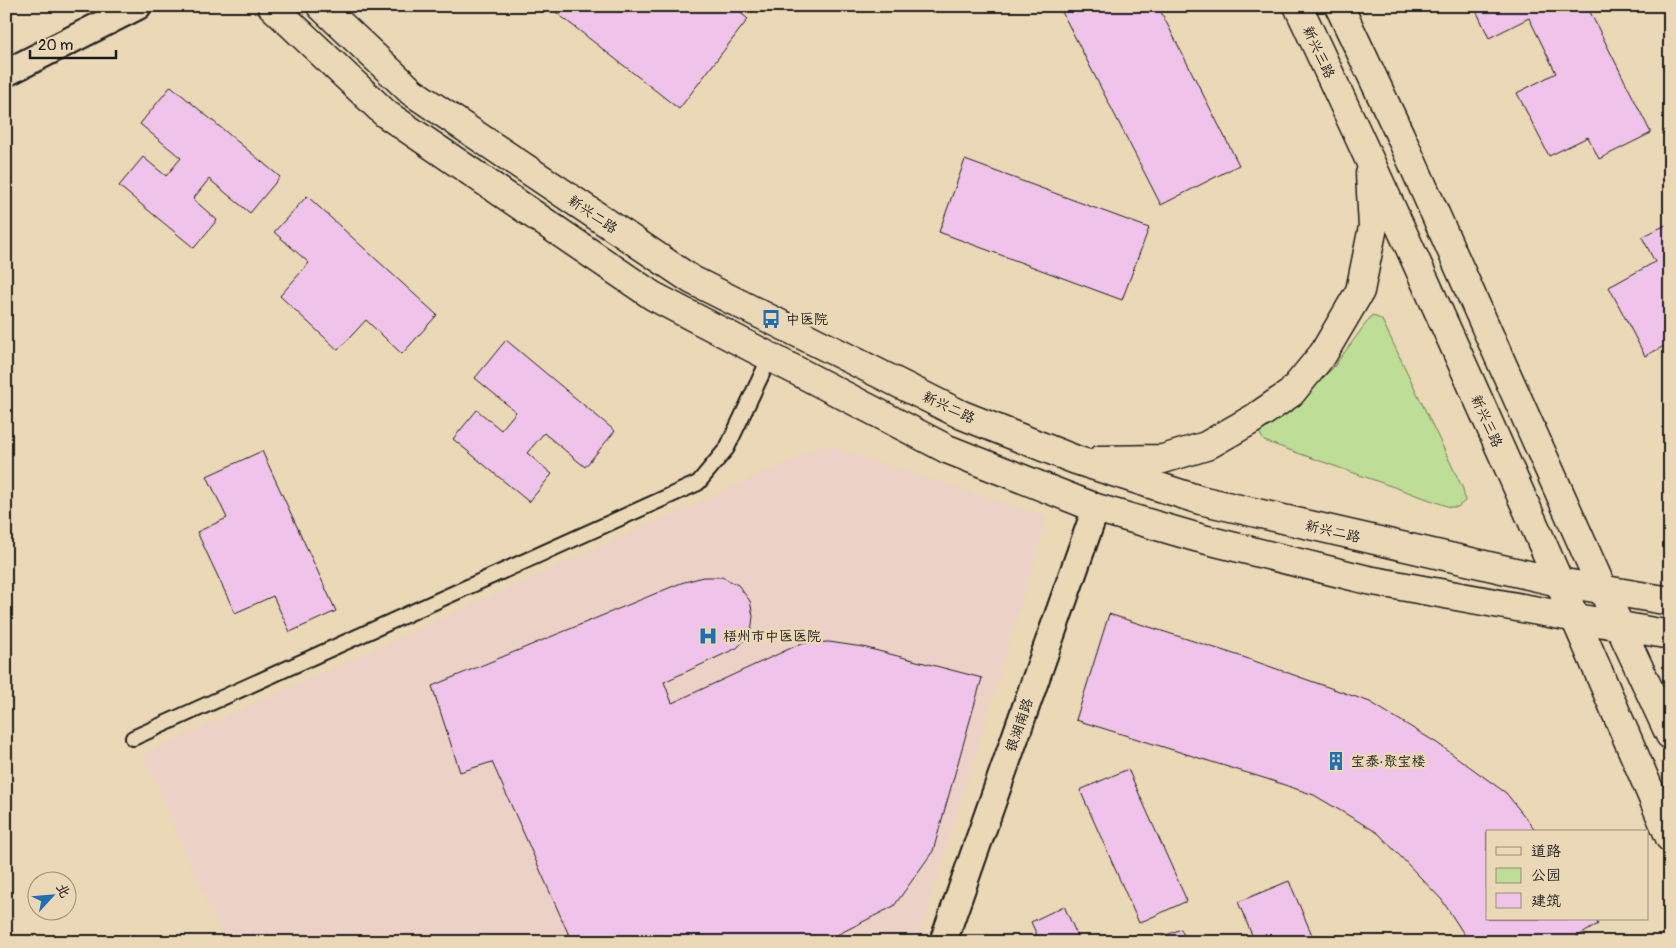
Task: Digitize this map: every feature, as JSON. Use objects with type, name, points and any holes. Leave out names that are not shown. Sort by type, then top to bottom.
[{"type":"main road","points":[[272,6],[386,114],[653,296],[947,448],[1096,508],[1199,538],[1368,580],[1670,635]]},
{"type":"main road","name":"新兴二路","points":[[321,6],[412,92],[692,280],[962,415],[1076,460],[1200,500],[1559,582],[1670,601]]},
{"type":"main road","name":"新兴三路","points":[[1298,6],[1369,158],[1559,582],[1670,838]]},
{"type":"main road","points":[[1339,6],[1400,135],[1602,588],[1670,734]]},
{"type":"main road","points":[[1076,460],[1163,459],[1206,446],[1291,393],[1323,354],[1360,291],[1373,227],[1369,158]]},
{"type":"street","points":[[6,73],[138,6]]},
{"type":"street","name":"银湖南路","points":[[943,942],[1096,508]]},
{"type":"lane","points":[[133,738],[698,483],[727,448],[770,357]]},
{"type":"shaded area","name":"梧州市中医医院","points":[[825,445],[1047,517],[918,942],[224,942],[143,754]]},
{"type":"green space","points":[[1372,315],[1382,320],[1463,489],[1465,501],[1458,507],[1450,507],[1264,441],[1259,432],[1267,422],[1305,395],[1333,368]]},
{"type":"building","points":[[548,6],[732,6],[748,19],[679,109]]},
{"type":"building","points":[[1059,6],[1158,6],[1239,165],[1161,205]]},
{"type":"building","points":[[1474,6],[1587,6],[1651,133],[1599,159],[1588,137],[1549,156],[1517,93],[1556,73],[1529,18],[1489,38]]},
{"type":"building","points":[[171,86],[280,177],[250,213],[209,179],[193,199],[217,220],[194,248],[119,186],[143,157],[166,176],[181,158],[140,124]]},
{"type":"building","points":[[965,160],[1149,228],[1122,300],[939,232]]},
{"type":"building","points":[[307,196],[437,315],[402,354],[366,320],[338,350],[280,296],[309,263],[274,232]]},
{"type":"building","points":[[1670,223],[1670,343],[1645,356],[1609,287],[1655,262],[1642,237]]},
{"type":"building","points":[[506,340],[615,431],[585,467],[544,433],[527,453],[552,474],[529,502],[453,439],[477,410],[501,430],[516,412],[475,378]]},
{"type":"building","points":[[262,451],[336,611],[290,632],[273,596],[235,613],[197,532],[227,518],[207,476]]},
{"type":"building","points":[[703,577],[722,577],[738,585],[750,601],[753,616],[751,633],[737,648],[664,682],[672,703],[802,643],[829,642],[863,647],[982,678],[933,851],[894,906],[823,942],[572,942],[492,762],[460,772],[432,686],[681,583]]},
{"type":"building","name":"宝泰·聚宝楼","points":[[1109,614],[1243,657],[1370,702],[1437,743],[1506,793],[1535,830],[1486,830],[1486,920],[1596,920],[1598,924],[1569,942],[1469,942],[1442,900],[1378,833],[1314,795],[1076,720]]},
{"type":"building","points":[[1128,769],[1187,901],[1139,923],[1080,790]]},
{"type":"building","points":[[1289,881],[1315,942],[1255,942],[1238,902]]},
{"type":"building","points":[[1064,906],[1080,942],[1040,942],[1031,922]]},
{"type":"building","points":[[1181,929],[1187,942],[1150,942]]},
{"type":"place","name":"中医院","points":[[771,319]]},
{"type":"place","name":"梧州市中医医院","points":[[708,636]]},
{"type":"place","name":"宝泰·聚宝楼","points":[[1336,761]]}]
